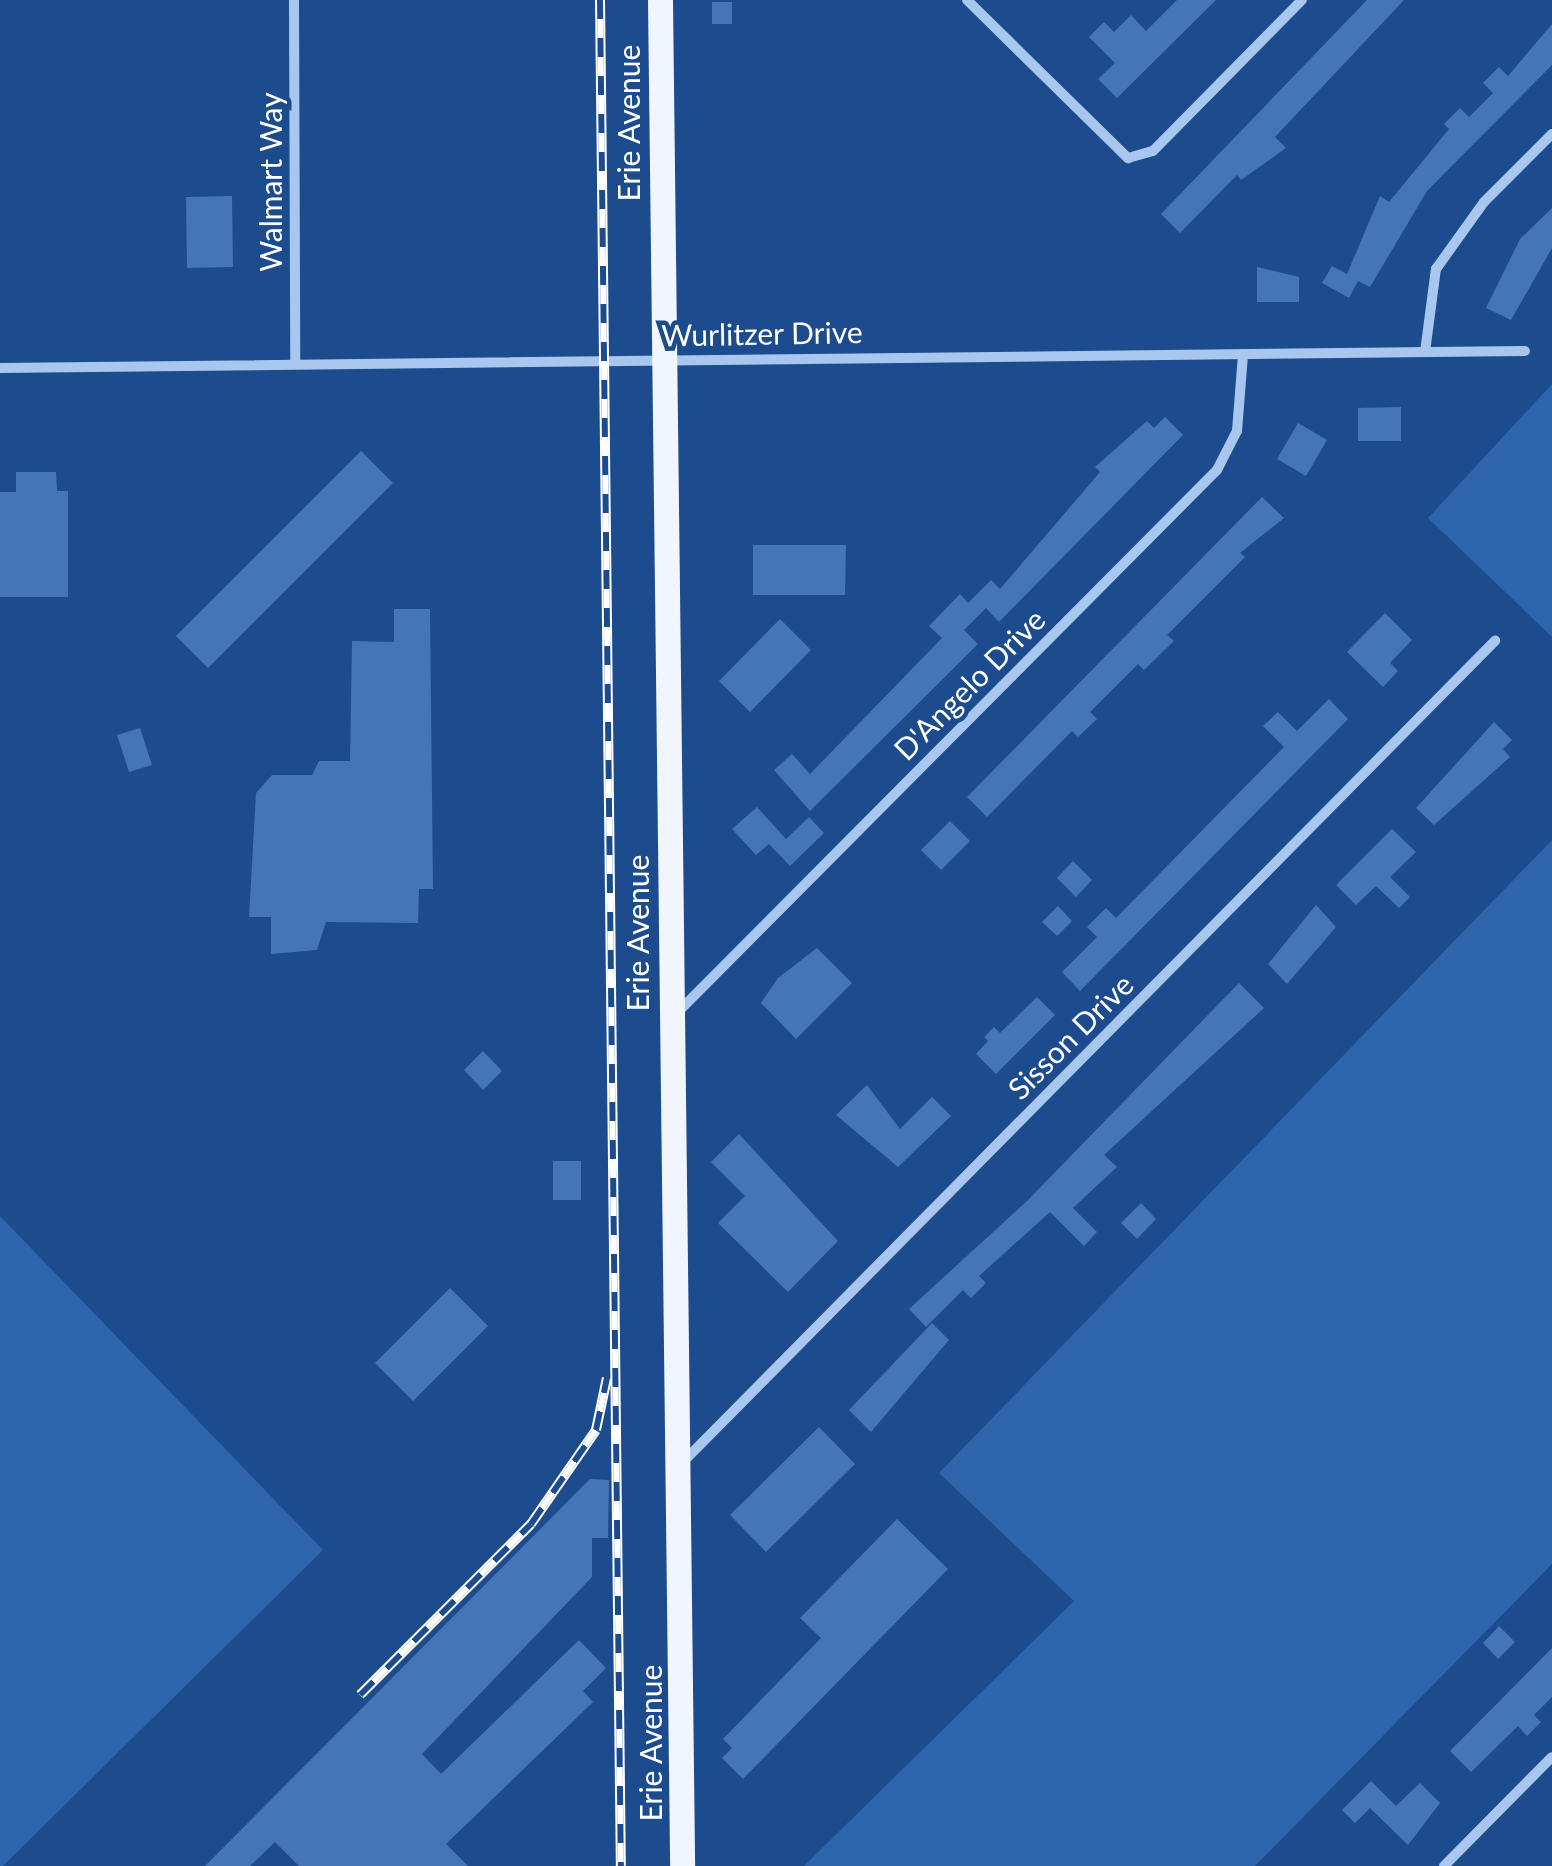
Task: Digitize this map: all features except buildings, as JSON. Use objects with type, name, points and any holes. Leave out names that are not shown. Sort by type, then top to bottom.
[{"type":"main road","name":"Erie Avenue","points":[[660,0],[660,359],[680,1465],[682,1866]]},
{"type":"street","name":"Walmart Way","points":[[294,0],[295,364]]},
{"type":"street","points":[[967,0],[1128,158],[1153,151],[1302,0]]},
{"type":"street","points":[[1425,352],[1436,270],[1484,202],[1552,134]]},
{"type":"street","name":"Wurlitzer Drive","points":[[0,368],[1525,351]]},
{"type":"street","name":"D'Angelo Drive","points":[[670,1020],[1217,470],[1237,431],[1243,354]]},
{"type":"street","name":"Sisson Drive","points":[[680,1465],[1495,642]]},
{"type":"street","points":[[1444,1866],[1552,1757]]},
{"type":"shaded area","points":[[1552,384],[1552,637],[1428,518]]},
{"type":"shaded area","points":[[1552,840],[1552,1564],[1255,1866],[804,1866],[1074,1601],[939,1473]]},
{"type":"shaded area","points":[[0,1216],[323,1550],[3,1866],[0,1866]]},
{"type":"railway","points":[[600,0],[621,1866]]},
{"type":"railway","points":[[360,1695],[531,1524],[596,1430],[607,1378]]}]
